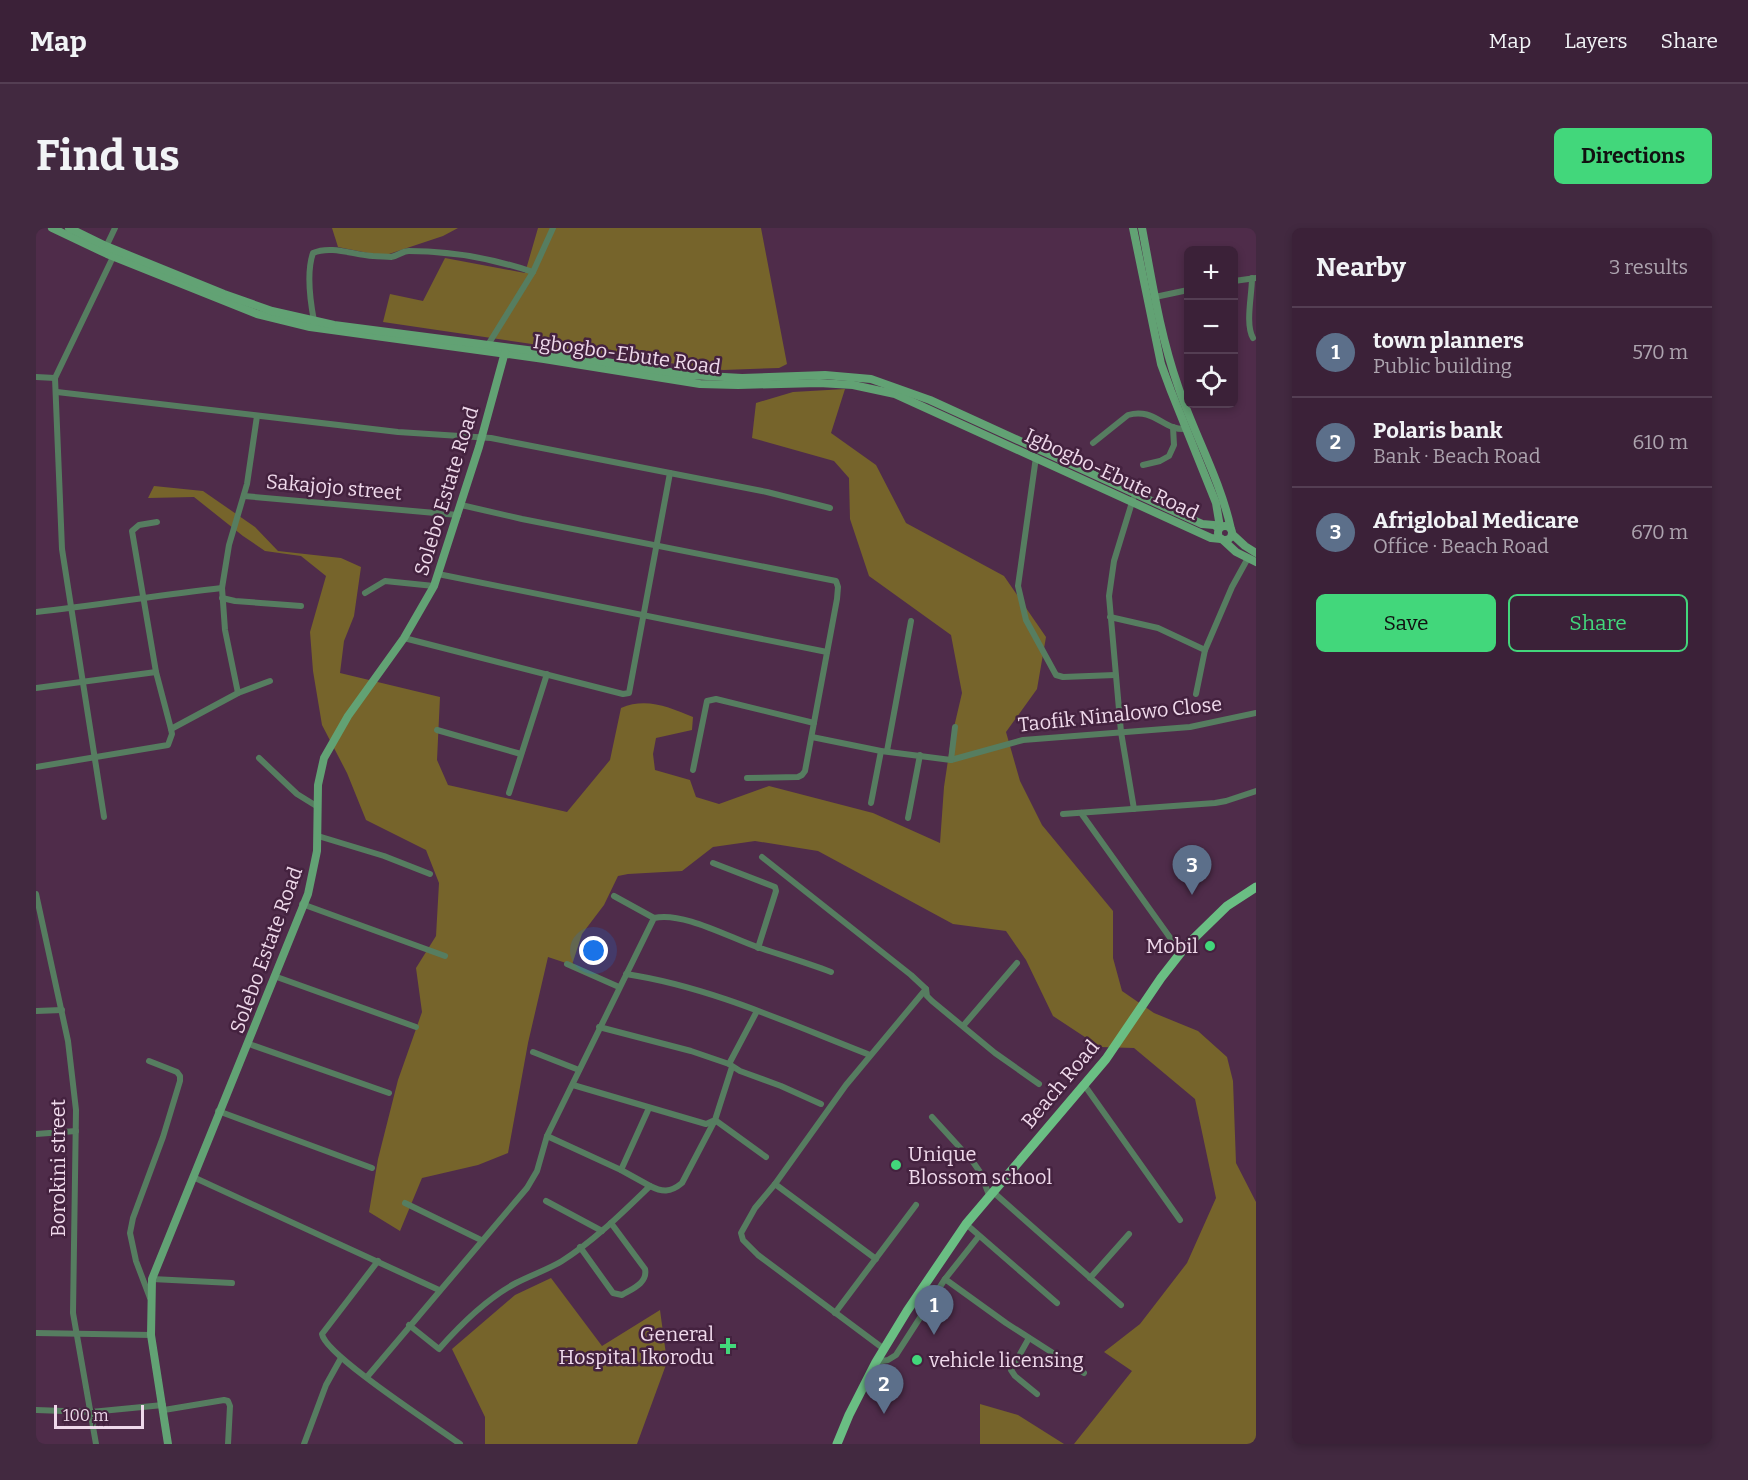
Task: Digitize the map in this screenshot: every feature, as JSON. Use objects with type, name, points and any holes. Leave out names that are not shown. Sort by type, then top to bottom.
[{"type":"main road","name":"Igbogbo-Ebute Road","points":[[52,228],[224,294],[272,311],[314,321],[700,384],[819,383],[875,389],[912,400],[1036,457],[1133,497],[1202,524],[1220,528]]},
{"type":"main road","name":"Igbogbo-Ebute Road","points":[[69,228],[104,249]]},
{"type":"main road","points":[[1132,228],[1161,364],[1216,503],[1220,528]]},
{"type":"main road","points":[[1142,228],[1169,360],[1224,501],[1232,531],[1228,539],[1222,540],[1217,533],[1225,525],[1232,531],[1245,546],[1253,558]]},
{"type":"main road","name":"Igbogbo-Ebute Road","points":[[115,253],[240,308],[276,320],[310,327],[486,348]]},
{"type":"main road","name":"Igbogbo-Ebute Road","points":[[505,351],[689,375],[742,378],[825,375],[871,379],[930,400],[1133,497],[1211,538],[1222,540],[1236,552],[1253,558]]},
{"type":"main road","name":"Solebo Estate Road","points":[[168,1444],[151,1335],[152,1279],[218,1111],[249,1044],[302,904],[308,894],[317,851],[318,785],[324,758],[348,716],[404,638],[435,586],[505,351]]},
{"type":"main road","name":"Beach Road","points":[[837,1444],[876,1362],[966,1224],[1085,1086],[1181,953],[1227,906],[1256,886]]},
{"type":"street","points":[[104,249],[115,228]]},
{"type":"street","points":[[486,348],[533,272],[553,228]]},
{"type":"street","points":[[314,321],[310,273],[311,259],[313,253],[317,251],[333,250],[392,257],[408,251],[459,255],[506,263],[533,272]]},
{"type":"street","points":[[104,817],[62,549],[56,378],[115,253]]},
{"type":"street","points":[[1238,280],[1254,278],[1249,321],[1249,329],[1253,338]]},
{"type":"street","points":[[1155,297],[1184,291]]},
{"type":"street","points":[[36,377],[56,378]]},
{"type":"street","points":[[57,392],[398,432],[481,437],[767,492],[830,507]]},
{"type":"street","points":[[1093,443],[1128,415],[1134,413],[1150,414],[1173,427],[1186,429]]},
{"type":"street","points":[[238,693],[225,630],[222,588],[229,545],[244,496],[257,416]]},
{"type":"street","points":[[1143,465],[1169,456],[1174,445],[1173,427]]},
{"type":"street","points":[[1036,457],[1018,586],[1022,609],[1056,675],[1063,677],[1115,675]]},
{"type":"street","points":[[404,638],[623,694],[629,693],[670,474]]},
{"type":"street","name":"Sakajojo street","points":[[244,496],[458,515]]},
{"type":"street","points":[[1133,497],[1114,561],[1109,596],[1121,732],[1134,809]]},
{"type":"street","points":[[461,505],[836,581],[837,599],[812,737],[802,776],[747,778]]},
{"type":"street","points":[[36,767],[168,745],[172,734],[156,672],[132,531],[139,525],[157,522]]},
{"type":"street","points":[[1196,694],[1205,650],[1232,587],[1253,558]]},
{"type":"street","points":[[438,574],[827,652]]},
{"type":"street","points":[[365,593],[385,581],[435,586]]},
{"type":"street","points":[[36,612],[222,588]]},
{"type":"street","points":[[222,597],[235,601],[301,606]]},
{"type":"street","points":[[1110,617],[1158,628],[1205,650]]},
{"type":"street","points":[[871,802],[884,751],[910,621]]},
{"type":"street","points":[[36,688],[156,672]]},
{"type":"street","points":[[509,793],[547,675]]},
{"type":"street","points":[[171,729],[238,693],[270,681]]},
{"type":"street","points":[[693,770],[707,701],[716,699],[814,723]]},
{"type":"street","name":"Taofik Ninalowo Close","points":[[812,737],[884,751],[951,760],[1023,740],[1190,727],[1256,713]]},
{"type":"street","points":[[951,760],[956,727]]},
{"type":"street","points":[[437,730],[521,754]]},
{"type":"street","points":[[908,818],[920,755]]},
{"type":"street","points":[[259,758],[297,795],[318,807]]},
{"type":"street","points":[[1063,814],[1215,803],[1256,791]]},
{"type":"street","points":[[1081,813],[1181,953]]},
{"type":"street","points":[[318,836],[384,856],[430,874]]},
{"type":"street","points":[[762,857],[904,969],[926,989],[927,996],[995,1053],[1039,1084]]},
{"type":"street","points":[[713,863],[775,887],[776,891],[758,948]]},
{"type":"street","name":"Borokini street","points":[[36,894],[71,1057],[76,1110],[73,1287],[75,1334],[96,1444]]},
{"type":"street","points":[[614,896],[654,918],[662,916],[674,918],[722,932],[758,948],[798,959],[831,972]]},
{"type":"street","points":[[302,904],[445,956]]},
{"type":"street","points":[[367,1377],[527,1188],[537,1171],[547,1136],[654,918]]},
{"type":"street","points":[[963,1026],[1017,963]]},
{"type":"street","points":[[567,964],[620,987]]},
{"type":"street","points":[[626,974],[656,978],[694,989],[870,1055]]},
{"type":"street","points":[[274,976],[416,1027]]},
{"type":"street","points":[[884,1349],[758,1255],[743,1240],[741,1233],[755,1208],[870,1055],[926,989]]},
{"type":"street","points":[[36,1011],[62,1010]]},
{"type":"street","points":[[547,1136],[621,1170],[662,1192],[676,1188],[682,1183],[715,1120],[731,1065],[757,1011]]},
{"type":"street","points":[[599,1027],[691,1051],[731,1065],[821,1104]]},
{"type":"street","points":[[249,1044],[389,1093]]},
{"type":"street","points":[[532,1052],[579,1070]]},
{"type":"street","points":[[149,1061],[177,1072],[180,1076],[163,1137],[133,1218],[130,1233],[136,1261],[150,1299]]},
{"type":"street","points":[[573,1084],[706,1124],[715,1120]]},
{"type":"street","points":[[1085,1086],[1180,1220]]},
{"type":"street","points":[[621,1170],[649,1108]]},
{"type":"street","points":[[218,1111],[372,1168]]},
{"type":"street","points":[[932,1117],[973,1162],[991,1193],[1120,1305]]},
{"type":"street","points":[[715,1120],[766,1157]]},
{"type":"street","points":[[36,1134],[76,1131]]},
{"type":"street","points":[[193,1177],[439,1290]]},
{"type":"street","points":[[775,1184],[876,1259]]},
{"type":"street","points":[[409,1325],[439,1349],[475,1312],[513,1284],[547,1270],[580,1247],[602,1231],[650,1186]]},
{"type":"street","points":[[546,1202],[602,1231]]},
{"type":"street","points":[[405,1203],[481,1240]]},
{"type":"street","points":[[835,1313],[916,1204]]},
{"type":"street","points":[[580,1247],[613,1293],[622,1295],[644,1280],[645,1269],[611,1223]]},
{"type":"street","points":[[966,1224],[1057,1304]]},
{"type":"street","points":[[1090,1278],[1129,1234]]},
{"type":"street","points":[[876,1362],[888,1360],[896,1354],[945,1279],[979,1236]]},
{"type":"street","points":[[378,1261],[322,1334],[322,1339],[341,1358],[460,1444]]},
{"type":"street","points":[[152,1279],[232,1283]]},
{"type":"street","points":[[945,1279],[1083,1373]]},
{"type":"street","points":[[36,1333],[151,1335]]},
{"type":"street","points":[[1029,1338],[1011,1370],[1037,1394]]},
{"type":"street","points":[[304,1444],[326,1385],[341,1358]]},
{"type":"street","points":[[36,1410],[91,1412],[163,1408],[224,1400],[228,1401],[230,1406],[228,1444]]},
{"type":"shaded area","points":[[332,228],[458,228],[443,236],[383,256],[338,247]]},
{"type":"shaded area","points":[[538,228],[761,228],[787,364],[779,368],[723,370],[383,322],[390,294],[423,301],[445,258],[525,273]]},
{"type":"shaded area","points":[[845,389],[831,433],[876,465],[906,523],[1004,576],[1046,637],[1037,689],[1006,732],[1020,781],[1042,825],[1113,911],[1113,958],[1122,991],[1154,1013],[1198,1031],[1227,1057],[1233,1081],[1236,1163],[1256,1202],[1256,1444],[1074,1444],[1132,1371],[1104,1352],[1140,1324],[1187,1263],[1216,1198],[1195,1099],[1134,1048],[1100,1047],[1053,1016],[1026,960],[1006,931],[953,924],[818,851],[755,841],[713,847],[682,871],[618,876],[604,905],[582,934],[572,965],[548,957],[528,1043],[508,1153],[478,1165],[422,1178],[400,1231],[369,1212],[378,1159],[398,1080],[422,1012],[416,968],[436,936],[439,883],[426,850],[366,820],[347,773],[322,725],[313,671],[310,632],[326,576],[301,556],[265,551],[194,497],[148,498],[154,486],[203,491],[255,527],[278,551],[341,558],[361,567],[354,616],[344,641],[340,673],[440,697],[437,760],[448,785],[567,812],[610,760],[621,708],[648,703],[693,717],[692,730],[656,738],[653,754],[655,770],[690,780],[696,797],[719,804],[769,786],[873,813],[940,843],[944,787],[951,740],[962,693],[951,635],[869,576],[850,519],[849,478],[834,461],[752,438],[756,403],[793,392]]},
{"type":"shaded area","points":[[551,1278],[602,1346],[660,1310],[667,1362],[637,1444],[485,1444],[485,1417],[452,1349],[515,1295]]},
{"type":"shaded area","points":[[980,1404],[1018,1415],[1064,1444],[980,1444]]},
{"type":"place","name":"Afriglobal Medicare","points":[[1192,895]]},
{"type":"place","name":"Mobil","points":[[1210,946]]},
{"type":"place","name":"Unique Blossom school","points":[[896,1165]]},
{"type":"place","name":"town planners","points":[[934,1335]]},
{"type":"place","name":"General Hospital Ikorodu","points":[[728,1346]]},
{"type":"place","name":"vehicle licensing","points":[[917,1360]]},
{"type":"place","name":"Polaris bank","points":[[884,1414]]}]
